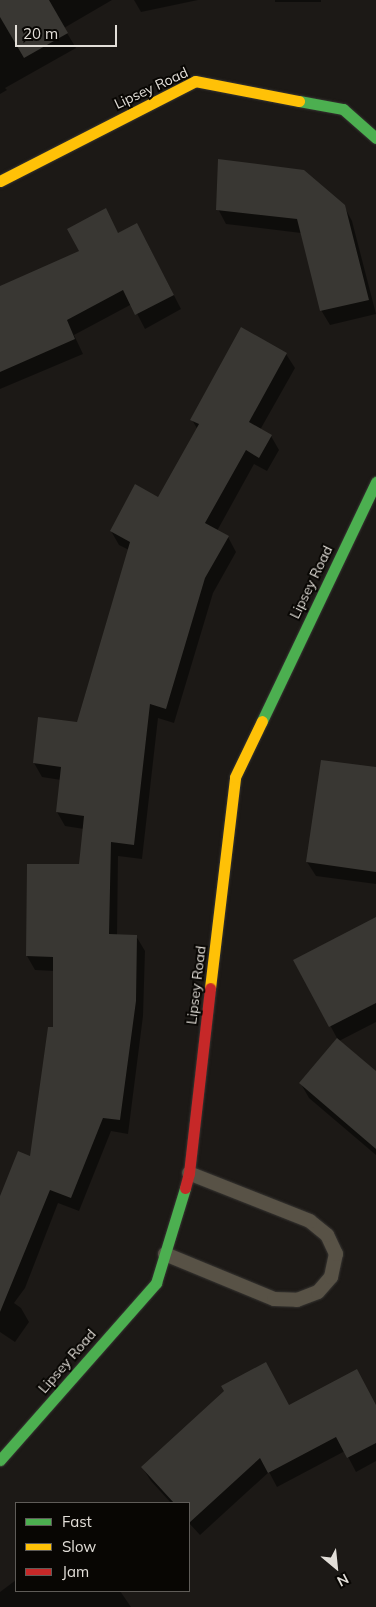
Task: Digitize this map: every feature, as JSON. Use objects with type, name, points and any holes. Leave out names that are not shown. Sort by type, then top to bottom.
[{"type":"street","name":"Lipsey Road","points":[[0,181],[195,81],[343,109],[376,138]]},
{"type":"street","name":"Lipsey Road","points":[[0,1460],[156,1283],[189,1173],[235,777],[376,482]]},
{"type":"lane","points":[[165,1254],[274,1299],[297,1300],[318,1292],[330,1278],[336,1254],[327,1235],[310,1221],[189,1173]]},
{"type":"building","points":[[0,0],[49,0],[68,33],[24,58],[0,17]]},
{"type":"building","points":[[218,159],[304,170],[345,205],[369,300],[320,311],[297,219],[216,210]]},
{"type":"building","points":[[106,208],[118,233],[137,223],[174,295],[135,315],[123,290],[67,320],[75,339],[0,372],[0,286],[79,251],[67,229]]},
{"type":"building","points":[[241,327],[287,353],[249,422],[272,435],[259,458],[246,450],[205,523],[229,536],[205,578],[166,709],[150,704],[134,845],[111,842],[109,934],[137,935],[136,1001],[120,1120],[103,1118],[71,1198],[50,1190],[0,1312],[0,1196],[18,1151],[30,1156],[48,1027],[53,1027],[53,957],[26,956],[27,864],[79,864],[84,816],[56,812],[61,767],[33,763],[38,717],[77,722],[130,542],[110,531],[135,484],[158,497],[199,424],[190,420]]},
{"type":"building","points":[[321,760],[376,767],[376,872],[306,862]]},
{"type":"building","points":[[376,917],[376,1003],[329,1027],[293,960]]},
{"type":"building","points":[[337,1038],[376,1071],[376,1149],[299,1083]]},
{"type":"building","points":[[266,1362],[289,1405],[357,1369],[376,1405],[376,1443],[347,1458],[336,1437],[268,1473],[260,1458],[190,1522],[190,1502],[173,1502],[141,1467],[224,1391],[221,1386]]},
{"type":"traffic: fast","points":[[299,101],[343,109],[376,138]]},
{"type":"traffic: fast","points":[[262,721],[376,482]]},
{"type":"traffic: fast","points":[[0,1460],[156,1283],[185,1188]]},
{"type":"traffic: slow","points":[[0,181],[195,81],[299,101]]},
{"type":"traffic: slow","points":[[210,988],[235,777],[262,721]]},
{"type":"traffic: jam","points":[[185,1188],[189,1173],[210,988]]}]
